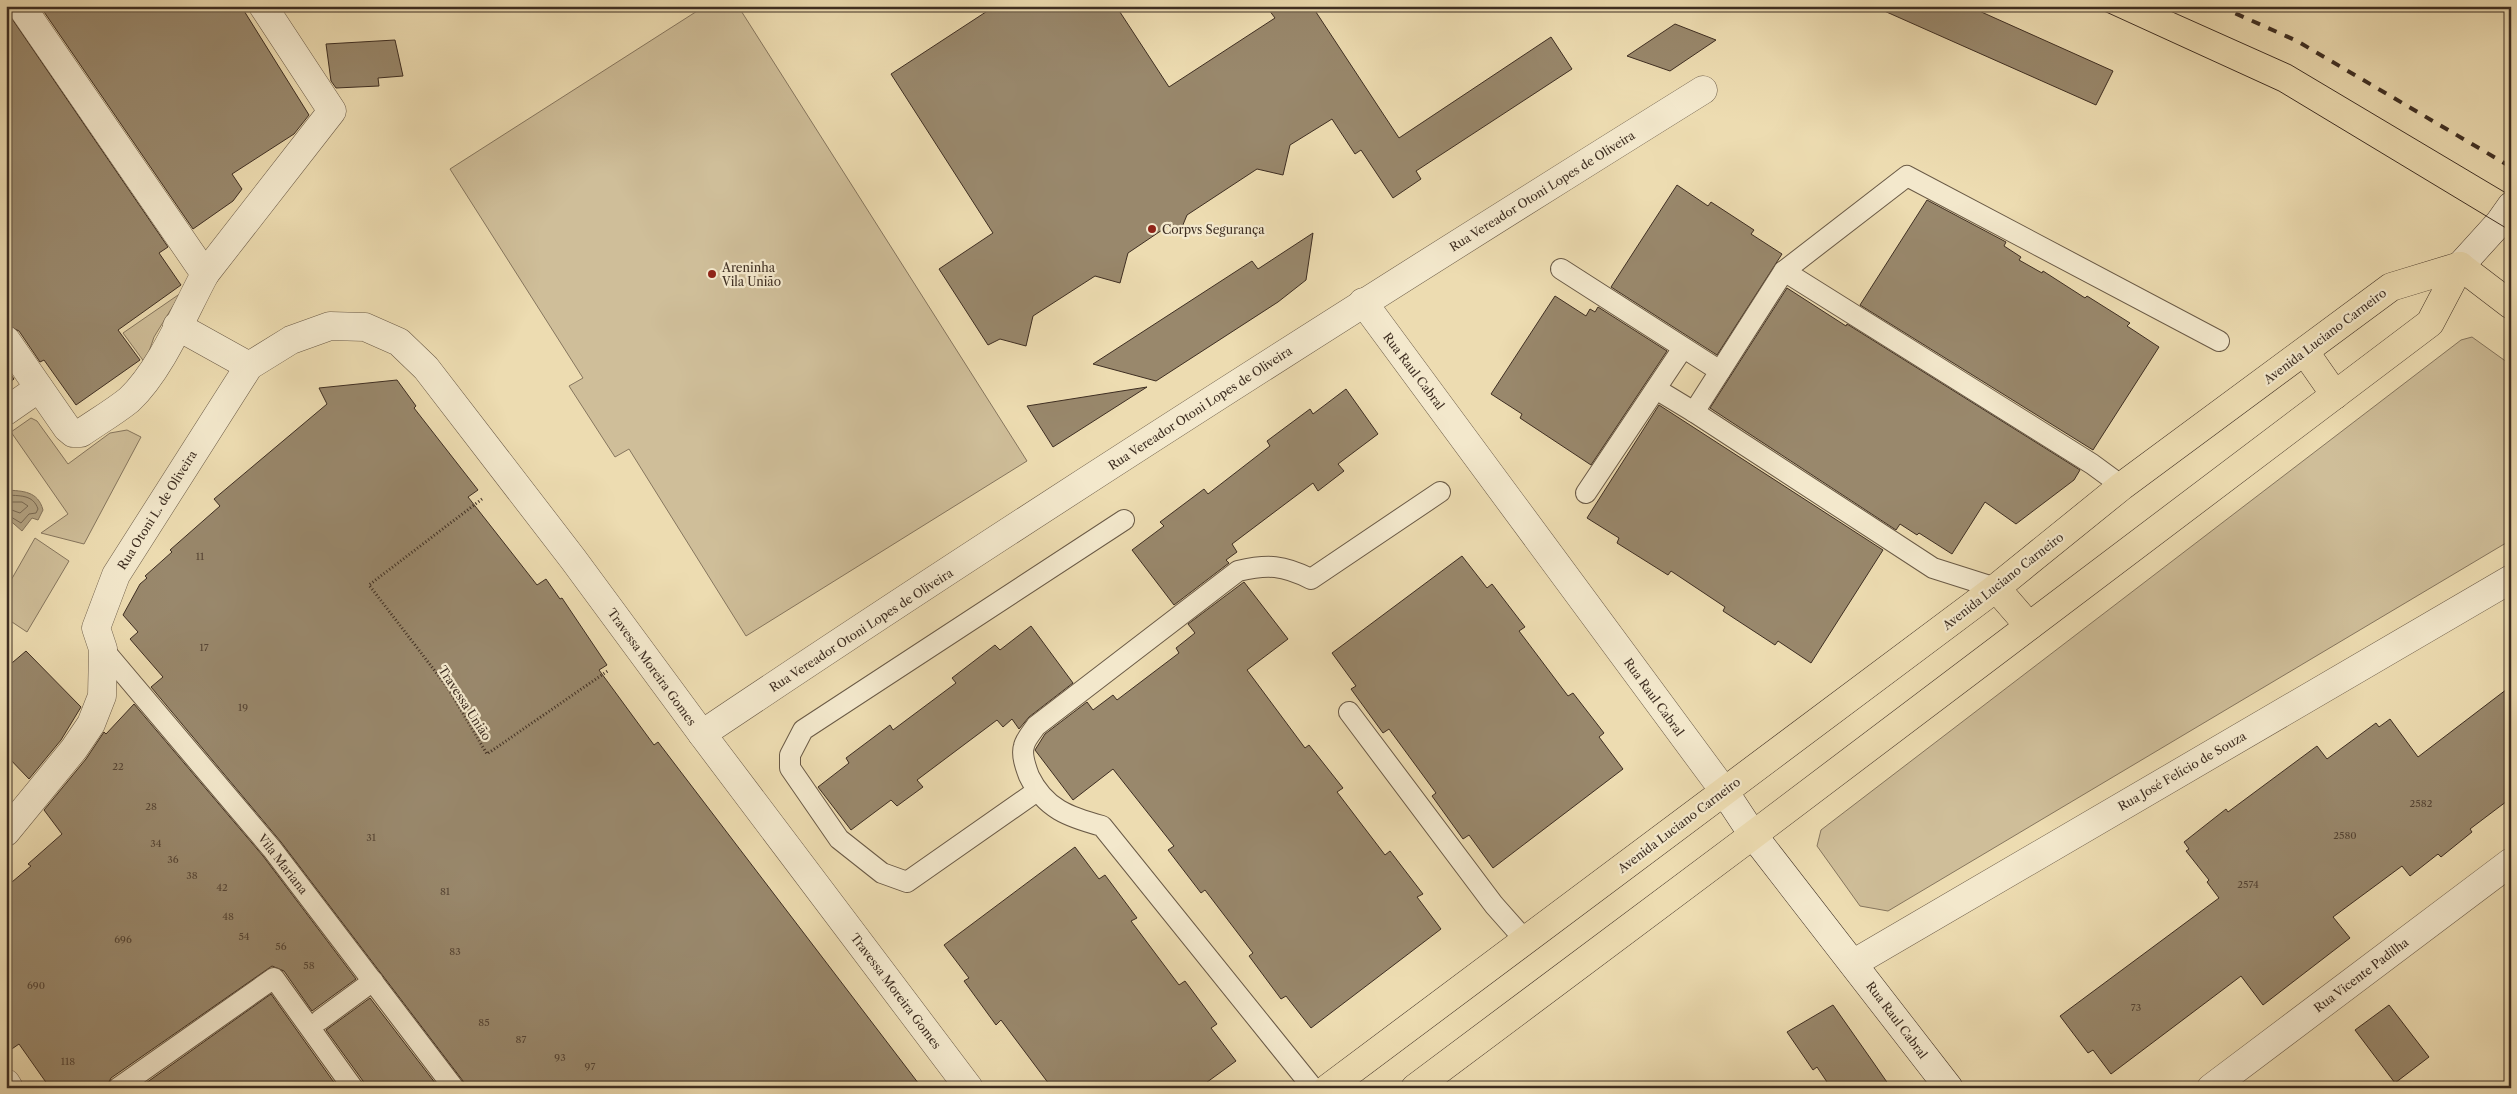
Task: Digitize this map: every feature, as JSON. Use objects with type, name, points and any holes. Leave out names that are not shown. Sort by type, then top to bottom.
[{"type":"main road","points":[[1415,1088],[1753,835],[2430,322],[2460,266],[2511,305]]},
{"type":"main road","name":"Avenida Luciano Carneiro","points":[[1328,1088],[1996,588],[2122,486],[2391,287],[2460,266]]},
{"type":"main road","points":[[2305,352],[2335,395]]},
{"type":"main road","points":[[1996,588],[2029,626]]},
{"type":"street","points":[[21,6],[205,274]]},
{"type":"street","points":[[6,340],[67,428],[73,433],[81,433],[128,400],[144,383],[158,364],[205,274],[332,111],[263,6]]},
{"type":"street","name":"Rua Vereador Otoni Lopes de Oliveira","points":[[702,734],[1130,452],[1363,302],[1703,90]]},
{"type":"street","points":[[2460,266],[2499,223],[2511,206]]},
{"type":"street","name":"Rua Raul Cabral","points":[[1363,302],[1724,791],[1753,835],[1949,1088]]},
{"type":"street","points":[[177,326],[249,366]]},
{"type":"street","name":"Travessa Moreira Gomes","points":[[291,340],[330,326],[365,327],[399,342],[426,368],[477,432],[969,1088]]},
{"type":"street","name":"Rua Otoni L. de Oliveira","points":[[6,832],[74,749],[91,724],[102,696],[103,648],[96,628],[116,575],[249,366],[291,340]]},
{"type":"street","points":[[6,411],[39,388]]},
{"type":"street","name":"Rua José Felício de Souza","points":[[1854,963],[2511,579]]},
{"type":"street","name":"Rua Vicente Padilha","points":[[2211,1088],[2511,862]]},
{"type":"street","points":[[6,1083],[10,1088]]},
{"type":"lane","points":[[1694,412],[1784,271],[1907,176],[2220,341]]},
{"type":"lane","points":[[1561,270],[1720,372]]},
{"type":"lane","points":[[1784,271],[2092,464],[2122,486]]},
{"type":"lane","points":[[1586,492],[1683,348]]},
{"type":"lane","points":[[1656,389],[1933,568],[1996,588]]},
{"type":"lane","points":[[1313,1088],[1102,826],[1078,819],[1054,808],[1037,791],[1025,766],[1024,746],[1036,726],[1238,571],[1262,565],[1292,570],[1311,579],[1440,492]]},
{"type":"lane","points":[[1037,791],[907,882],[882,873],[839,839],[790,768],[790,755],[803,730],[1124,520]]},
{"type":"lane","name":"Vila Mariana","points":[[103,648],[272,849],[454,1088]]},
{"type":"lane","points":[[1349,712],[1494,905],[1525,940]]},
{"type":"lane","points":[[118,1088],[274,978],[353,1088]]},
{"type":"lane","points":[[320,1020],[373,981]]},
{"type":"path","name":"Travessa União","points":[[488,495],[370,585],[448,688],[487,754],[616,666]]},
{"type":"shaded area","name":"Areninha Vila União","points":[[705,6],[738,6],[1027,461],[746,636],[629,449],[615,457],[569,386],[583,378],[450,169]]},
{"type":"shaded area","points":[[181,293],[154,337],[145,363],[123,333]]},
{"type":"shaded area","points":[[2472,337],[2511,365],[2511,540],[1888,911],[1860,906],[1817,846],[1821,830],[2461,340]]},
{"type":"shaded area","points":[[31,418],[37,421],[68,464],[110,433],[127,430],[141,437],[84,544],[41,533],[68,514],[11,432]]},
{"type":"shaded area","points":[[35,538],[69,561],[27,632],[6,618],[6,589]]},
{"type":"water","points":[[6,490],[29,493],[38,499],[41,504],[43,510],[38,520],[32,518],[22,531],[6,517]]},
{"type":"building","points":[[40,6],[241,6],[309,115],[294,134],[232,174],[242,189],[233,201],[193,229]]},
{"type":"building","points":[[995,6],[1116,6],[1169,87],[1275,18],[1266,6],[1312,6],[1399,138],[1551,37],[1572,69],[1416,171],[1421,179],[1393,198],[1361,150],[1355,154],[1332,119],[1290,145],[1283,175],[1257,169],[1187,215],[1180,232],[1168,226],[1128,253],[1120,283],[1095,276],[1033,316],[1026,346],[1000,339],[988,345],[939,269],[993,233],[891,74]]},
{"type":"building","points":[[1873,6],[1968,6],[2113,71],[2096,105]]},
{"type":"building","points":[[6,10],[168,247],[159,253],[181,285],[118,330],[140,360],[76,405],[44,360],[40,362],[19,331],[6,325]]},
{"type":"building","points":[[1675,24],[1716,40],[1670,71],[1627,56]]},
{"type":"building","points":[[395,40],[403,76],[378,78],[379,86],[336,88],[331,81],[326,44]]},
{"type":"building","points":[[1677,185],[1708,206],[1711,202],[1754,230],[1751,234],[1782,254],[1717,355],[1611,287]]},
{"type":"building","points":[[1927,200],[2006,242],[2004,246],[2021,257],[2019,260],[2042,273],[2043,271],[2085,298],[2087,296],[2130,323],[2127,326],[2159,347],[2093,450],[1860,305]]},
{"type":"building","points":[[1313,233],[1306,280],[1278,302],[1156,381],[1093,364],[1252,261],[1258,269]]},
{"type":"building","points":[[1787,288],[2080,470],[2074,480],[2016,524],[1985,502],[1952,554],[1919,533],[1917,535],[1900,524],[1896,530],[1710,408]]},
{"type":"building","points":[[1555,296],[1586,316],[1590,309],[1595,312],[1598,307],[1667,351],[1591,465],[1520,418],[1522,414],[1491,394]]},
{"type":"building","points":[[6,368],[14,379],[6,385]]},
{"type":"building","points":[[397,380],[416,406],[414,408],[478,490],[468,497],[537,585],[546,579],[560,599],[562,598],[607,665],[599,670],[654,745],[658,742],[922,1088],[466,1088],[463,1081],[281,842],[151,687],[163,677],[130,639],[138,632],[123,615],[140,584],[147,578],[145,576],[172,552],[170,550],[220,506],[214,499],[327,404],[319,388]]},
{"type":"building","points":[[1147,387],[1053,447],[1027,406]]},
{"type":"building","points":[[1346,389],[1378,434],[1338,464],[1344,471],[1318,491],[1313,483],[1232,544],[1237,552],[1226,560],[1229,563],[1174,605],[1132,550],[1164,526],[1160,522],[1204,489],[1208,494],[1270,446],[1267,441],[1310,409],[1313,414]]},
{"type":"building","points":[[1659,405],[1883,550],[1811,663],[1778,641],[1775,645],[1723,611],[1725,607],[1671,571],[1668,575],[1617,543],[1619,538],[1587,518]]},
{"type":"building","points":[[1462,556],[1487,588],[1492,584],[1525,627],[1519,631],[1568,696],[1573,693],[1604,733],[1599,737],[1623,769],[1493,868],[1469,835],[1463,839],[1432,796],[1436,793],[1389,729],[1383,733],[1351,689],[1356,686],[1332,653]]},
{"type":"building","points":[[1244,582],[1288,639],[1247,670],[1305,748],[1309,745],[1343,788],[1337,792],[1385,855],[1390,851],[1423,894],[1417,897],[1441,929],[1311,1028],[1286,996],[1281,999],[1249,956],[1253,953],[1205,890],[1201,893],[1168,850],[1174,846],[1113,769],[1073,800],[1035,750],[1045,734],[1087,702],[1093,710],[1113,695],[1117,700],[1179,653],[1176,648],[1195,633],[1188,624]]},
{"type":"building","points":[[1031,626],[1073,683],[1029,717],[1019,729],[1012,719],[1003,727],[997,720],[917,780],[923,787],[897,806],[891,800],[851,830],[818,787],[849,763],[846,758],[890,725],[893,730],[956,683],[952,678],[995,645],[1000,650]]},
{"type":"building","points":[[26,651],[81,707],[61,740],[29,779],[6,755],[6,668]]},
{"type":"building","points":[[2511,686],[2511,798],[2470,829],[2472,832],[2441,857],[2438,854],[2410,876],[2402,866],[2333,917],[2350,938],[2263,1005],[2241,976],[2111,1074],[2093,1050],[2088,1053],[2060,1016],[2219,898],[2207,882],[2209,880],[2186,851],[2189,849],[2184,842],[2226,809],[2228,812],[2317,746],[2327,759],[2376,723],[2379,727],[2390,719],[2418,757]]},
{"type":"building","points":[[134,704],[263,856],[356,979],[312,1011],[284,971],[272,966],[111,1078],[106,1088],[50,1088],[19,1044],[6,1053],[6,887],[31,866],[28,864],[62,834],[44,810],[86,759],[104,732],[106,734]]},
{"type":"building","points":[[1075,847],[1099,879],[1105,875],[1137,918],[1131,921],[1179,985],[1185,981],[1217,1024],[1211,1028],[1236,1061],[1199,1088],[1052,1088],[1001,1020],[996,1025],[964,981],[969,978],[944,945]]},
{"type":"building","points":[[271,994],[338,1088],[139,1088]]},
{"type":"building","points":[[370,998],[439,1088],[365,1088],[363,1081],[326,1030]]},
{"type":"building","points":[[1833,1005],[1891,1088],[1831,1088],[1817,1067],[1813,1070],[1787,1032]]},
{"type":"building","points":[[2389,1005],[2429,1057],[2395,1083],[2355,1030]]},
{"type":"tram line","points":[[2093,6],[2279,91],[2511,231]]},
{"type":"tram line","points":[[2159,6],[2291,65],[2511,196]]},
{"type":"railway","points":[[2219,6],[2297,41],[2511,167]]},
{"type":"place","name":"Corpvs Segurança","points":[[1152,229]]},
{"type":"place","name":"Areninha Vila União","points":[[712,274]]}]
